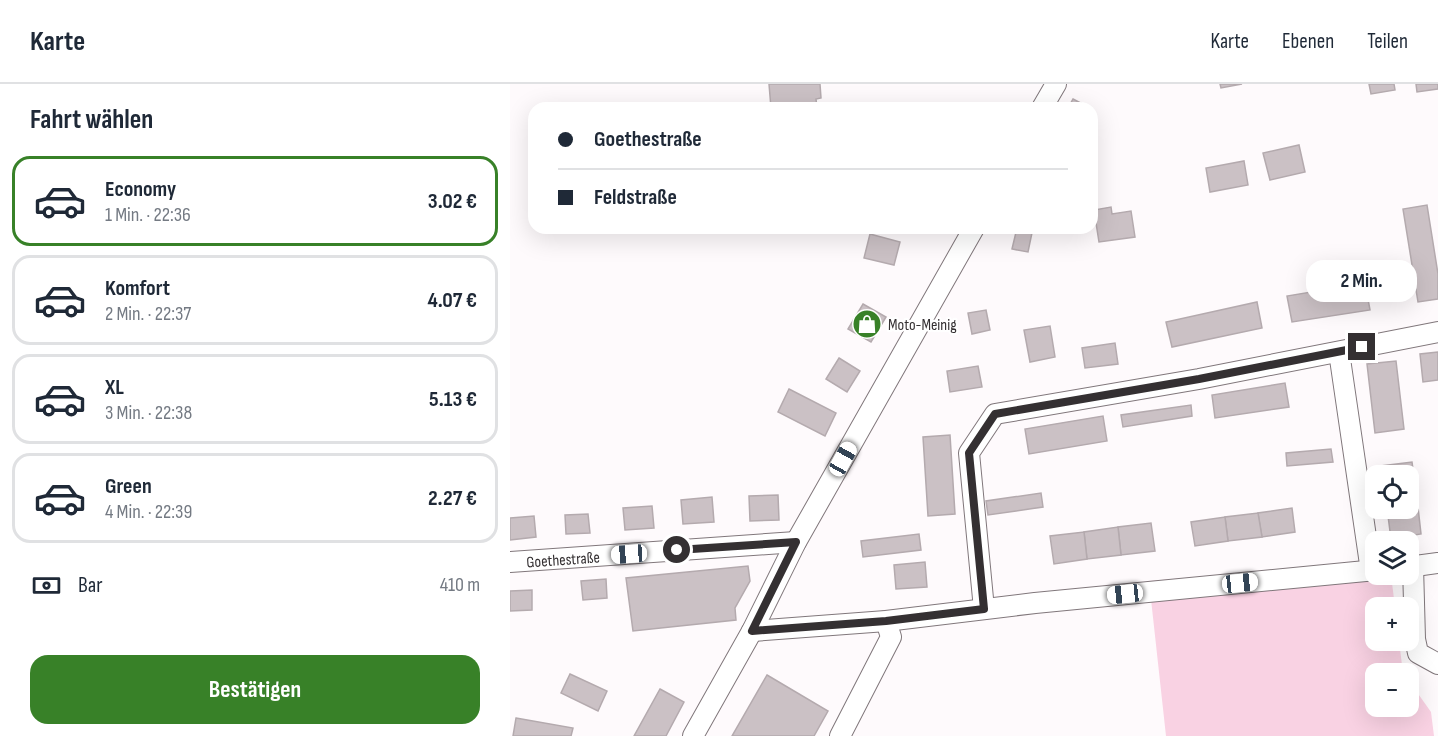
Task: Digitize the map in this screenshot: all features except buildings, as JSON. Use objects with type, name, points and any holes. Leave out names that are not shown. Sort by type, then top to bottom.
[{"type":"street","points":[[1046,102],[1056,84]]},
{"type":"street","points":[[693,736],[752,631],[796,542],[971,234]]},
{"type":"street","points":[[984,609],[969,453],[995,414],[1199,379],[1438,332]]},
{"type":"street","points":[[1339,352],[1367,531]]},
{"type":"street","name":"Goethestraße","points":[[510,562],[796,542]]},
{"type":"street","points":[[1419,565],[1438,563]]},
{"type":"street","points":[[752,631],[886,621],[984,609],[1365,572]]},
{"type":"street","points":[[1412,585],[1415,639],[1419,653],[1438,664]]},
{"type":"street","points":[[840,736],[891,637],[886,621]]},
{"type":"shaded area","points":[[1365,563],[1365,585],[1392,585],[1394,597],[1365,597],[1365,651],[1400,651],[1402,663],[1365,663],[1365,717],[1419,717],[1419,695],[1431,712],[1434,736],[1166,736],[1149,581]]},
{"type":"place","name":"Moto-Meinig","points":[[867,324]]},
{"type":"route","points":[[677,550],[796,542],[752,631],[886,621],[984,609],[969,453],[995,414],[1199,379],[1362,347]]}]
